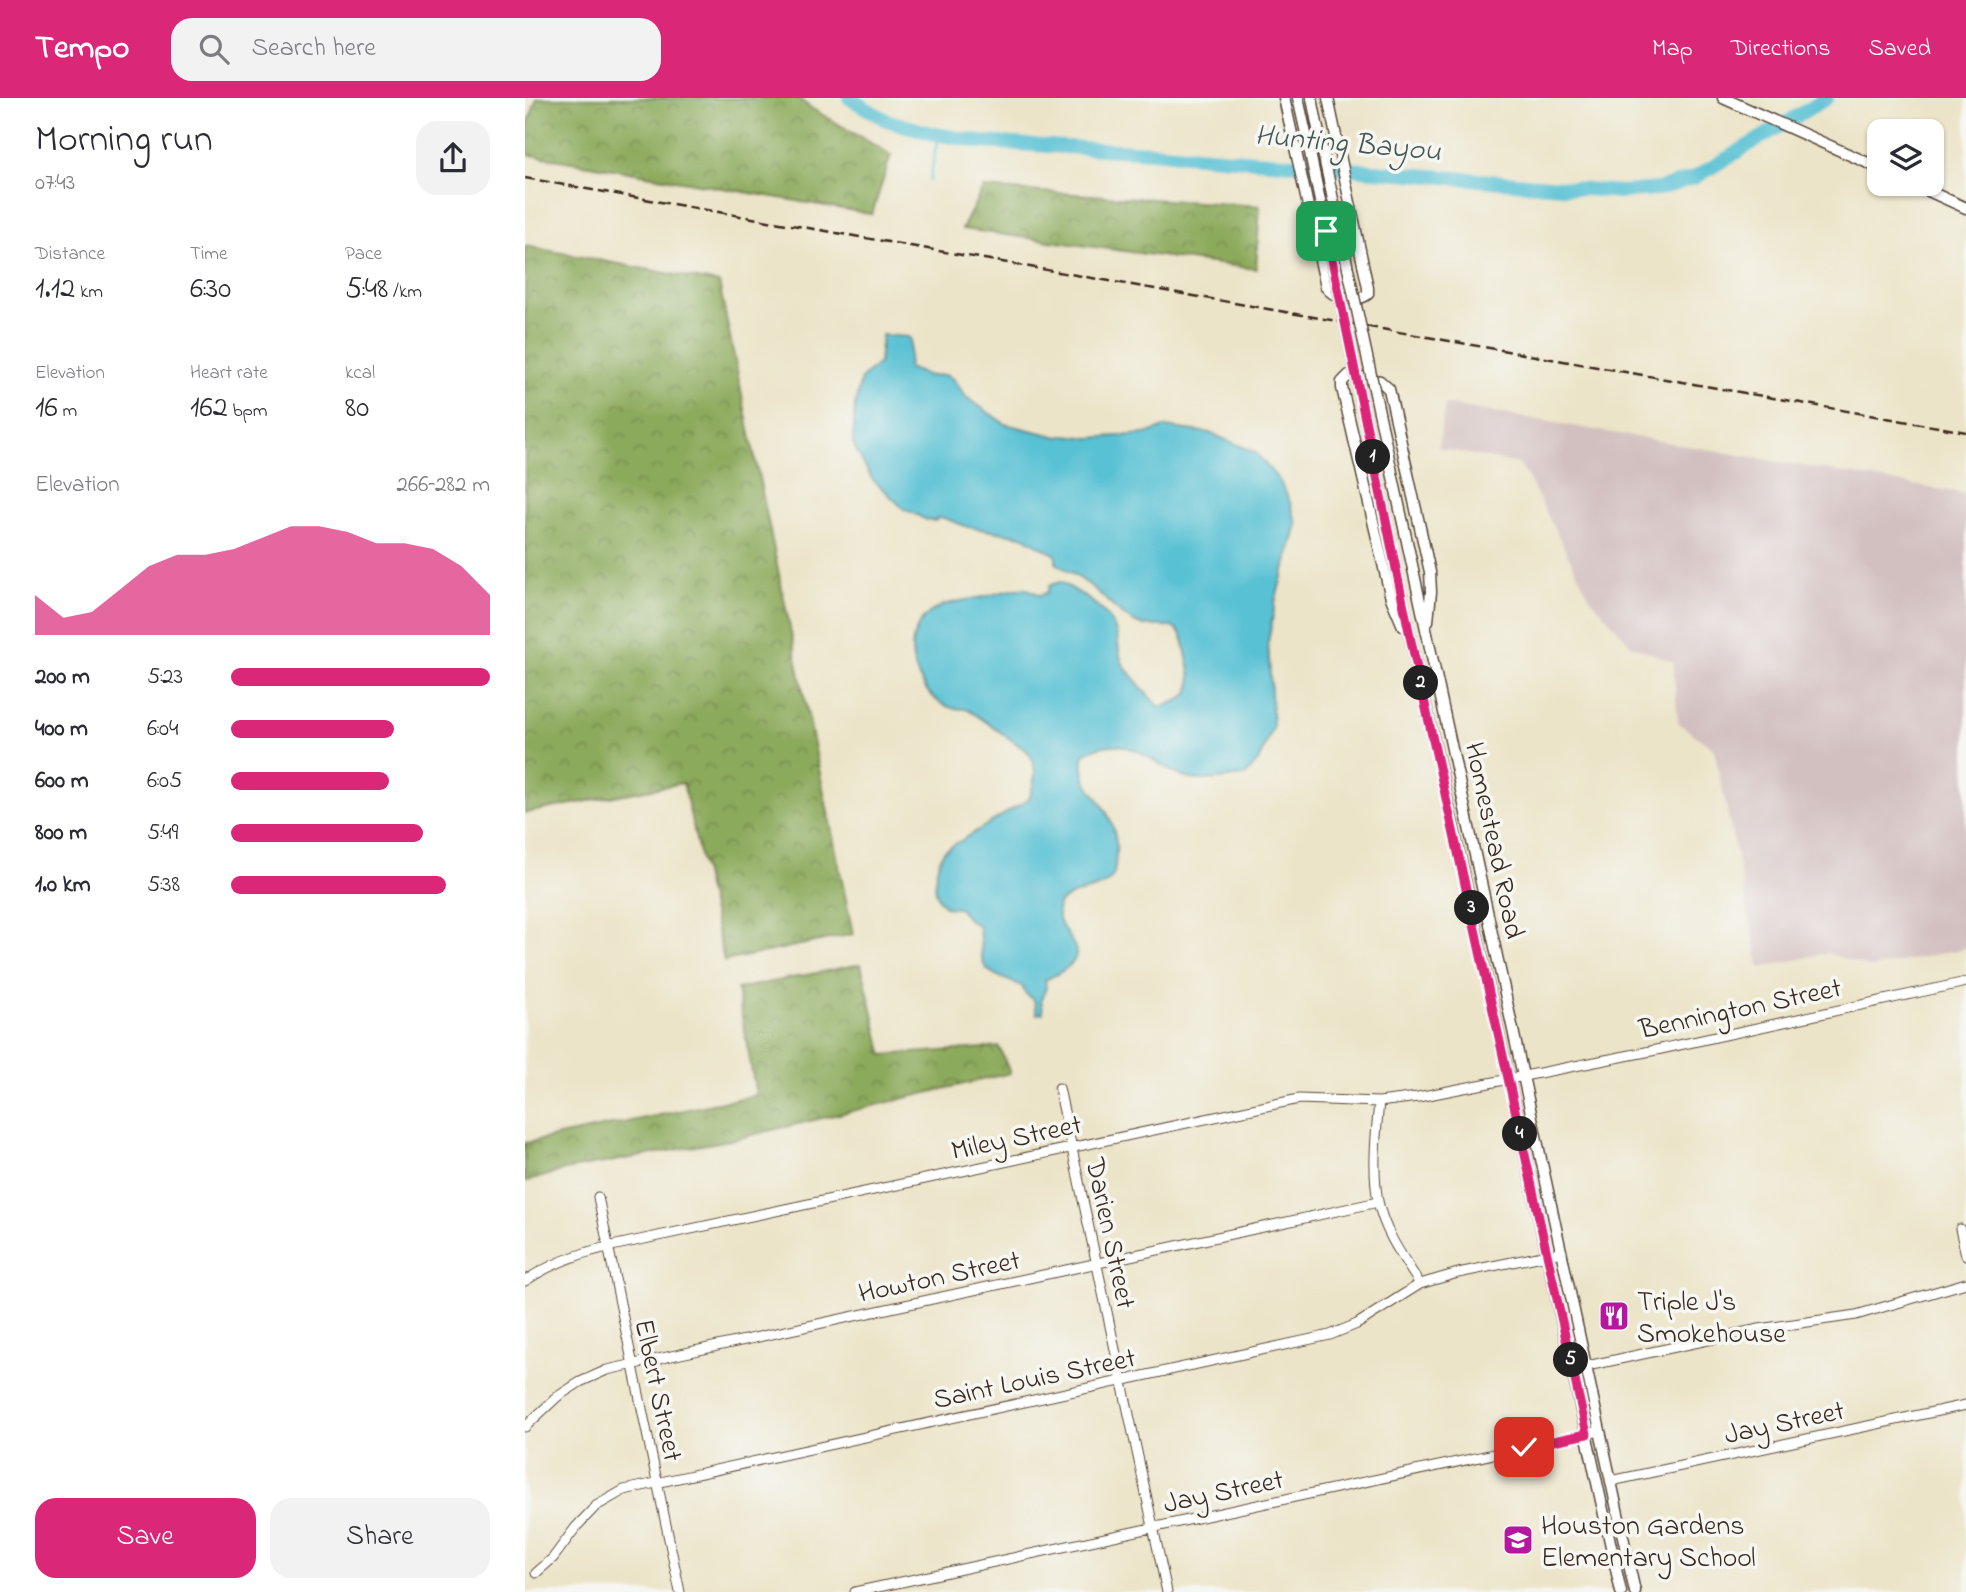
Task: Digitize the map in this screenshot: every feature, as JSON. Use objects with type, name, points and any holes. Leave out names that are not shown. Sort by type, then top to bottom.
[{"type":"main road","points":[[1285,98],[1326,287],[1330,294],[1359,299],[1368,294],[1368,288],[1328,98]]},
{"type":"main road","name":"Homestead Road","points":[[1298,98],[1411,641],[1621,1592]]},
{"type":"main road","name":"Homestead Road","points":[[1312,98],[1635,1592]]},
{"type":"main road","points":[[1723,98],[1867,162]]},
{"type":"main road","points":[[1940,196],[1966,208]]},
{"type":"main road","points":[[1411,641],[1391,598],[1369,507],[1342,388],[1342,382],[1349,375],[1381,381],[1389,390],[1430,572],[1431,593],[1427,629]]},
{"type":"street","name":"Bennington Street","points":[[1524,1076],[1966,982]]},
{"type":"street","name":"Miley Street","points":[[525,1282],[558,1262],[607,1247],[1299,1098],[1379,1102],[1524,1076]]},
{"type":"street","name":"Darien Street","points":[[1059,1088],[1167,1592]]},
{"type":"street","points":[[1379,1102],[1376,1161],[1378,1202],[1395,1245],[1420,1284]]},
{"type":"street","name":"Elbert Street","points":[[598,1197],[680,1592]]},
{"type":"street","name":"Howton Street","points":[[525,1427],[557,1397],[580,1382],[607,1370],[1378,1202]]},
{"type":"street","points":[[1960,1229],[1966,1255]]},
{"type":"street","name":"Saint Louis Street","points":[[536,1573],[554,1558],[576,1527],[596,1506],[624,1490],[1330,1335],[1357,1324],[1420,1284],[1458,1273],[1562,1252]]},
{"type":"street","points":[[1573,1369],[1759,1329],[1856,1315],[1966,1283]]},
{"type":"street","name":"Jay Street","points":[[1611,1481],[1966,1405]]},
{"type":"street","name":"Jay Street","points":[[855,1592],[1600,1431]]},
{"type":"shaded area","points":[[1445,404],[1966,494],[1966,948],[1872,968],[1827,953],[1760,968],[1714,749],[1678,723],[1673,662],[1631,645],[1590,598],[1519,464],[1438,448]]},
{"type":"green space","points":[[537,98],[798,98],[891,155],[872,214],[525,154],[525,133]]},
{"type":"green space","points":[[983,188],[1260,206],[1256,269],[962,229]]},
{"type":"green space","points":[[525,246],[719,283],[853,934],[724,961],[683,783],[525,813]]},
{"type":"green space","points":[[861,964],[883,1055],[999,1047],[1010,1073],[735,1139],[565,1170],[525,1182],[525,1143],[756,1095],[737,989]]},
{"type":"water","points":[[882,335],[908,337],[911,340],[908,368],[929,376],[945,375],[953,379],[966,397],[1005,424],[1059,437],[1067,435],[1089,438],[1146,434],[1165,427],[1210,433],[1255,452],[1279,480],[1297,525],[1276,598],[1268,642],[1273,727],[1259,760],[1245,776],[1191,779],[1125,746],[1099,747],[1084,754],[1085,779],[1107,813],[1113,828],[1116,844],[1115,870],[1101,886],[1071,896],[1058,904],[1058,917],[1076,953],[1074,961],[1064,970],[1045,980],[1046,988],[1041,999],[1043,1013],[1037,1014],[1034,1000],[1025,993],[1022,986],[997,976],[985,967],[979,926],[969,920],[959,908],[947,907],[941,902],[937,896],[935,880],[944,851],[1029,799],[1034,782],[1034,764],[1029,753],[989,724],[968,710],[943,704],[927,690],[913,660],[913,640],[917,628],[931,612],[950,603],[1016,589],[1028,589],[1040,595],[1047,593],[1050,585],[1060,582],[1088,598],[1111,621],[1122,662],[1146,693],[1161,706],[1181,699],[1189,690],[1191,677],[1185,644],[1175,629],[1138,624],[1125,617],[1088,584],[1056,563],[1056,555],[1022,536],[968,527],[944,518],[927,520],[904,509],[872,479],[853,442],[855,406],[861,379],[879,363]]},
{"type":"waterway","name":"Hunting Bayou","points":[[849,98],[886,120],[930,133],[981,142],[1151,152],[1620,192],[1658,189],[1694,178],[1827,98]]},
{"type":"waterway","points":[[930,181],[938,135]]},
{"type":"railway","points":[[525,178],[1966,432]]},
{"type":"place","name":"Triple J's Smokehouse","points":[[1614,1316]]},
{"type":"place","name":"Houston Gardens Elementary School","points":[[1518,1540]]},
{"type":"route","points":[[1326,231],[1411,641],[1587,1434],[1524,1447]]}]
